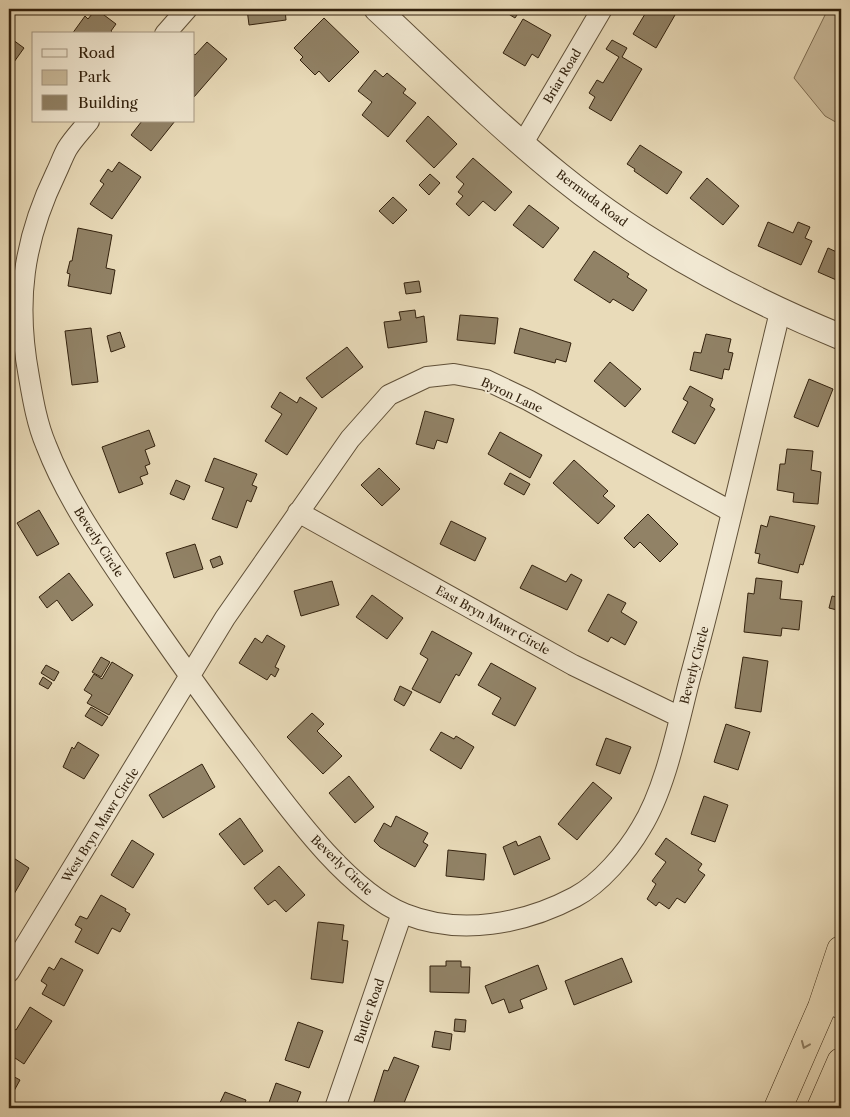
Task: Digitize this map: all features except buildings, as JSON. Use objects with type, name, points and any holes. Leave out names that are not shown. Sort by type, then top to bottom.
[{"type":"highway","points":[[778,1108],[831,1010],[841,950]]},
{"type":"highway","points":[[821,1108],[841,1062]]},
{"type":"street","points":[[167,32],[187,9]]},
{"type":"street","name":"Bermuda Road","points":[[377,9],[559,175],[626,224],[696,268],[780,312],[841,337]]},
{"type":"street","name":"Briar Road","points":[[523,143],[602,9]]},
{"type":"street","name":"Beverly Circle","points":[[88,122],[66,150],[32,228],[23,290],[22,343],[44,441],[72,501],[188,676],[314,840],[361,885],[380,900],[402,913],[450,925],[494,924],[538,912],[578,896],[612,867],[640,831],[657,793],[680,717],[780,312]]},
{"type":"street","name":"Byron Lane","points":[[298,512],[350,440],[389,396],[427,377],[454,374],[486,380],[528,400],[732,512]]},
{"type":"street","points":[[188,676],[298,512]]},
{"type":"street","name":"East Bryn Mawr Circle","points":[[298,512],[573,665],[680,717]]},
{"type":"street","name":"West Bryn Mawr Circle","points":[[9,972],[152,740],[188,676]]},
{"type":"street","name":"Butler Road","points":[[335,1108],[402,913]]},
{"type":"green space","points":[[828,9],[841,9],[841,125],[825,116],[794,78]]}]
